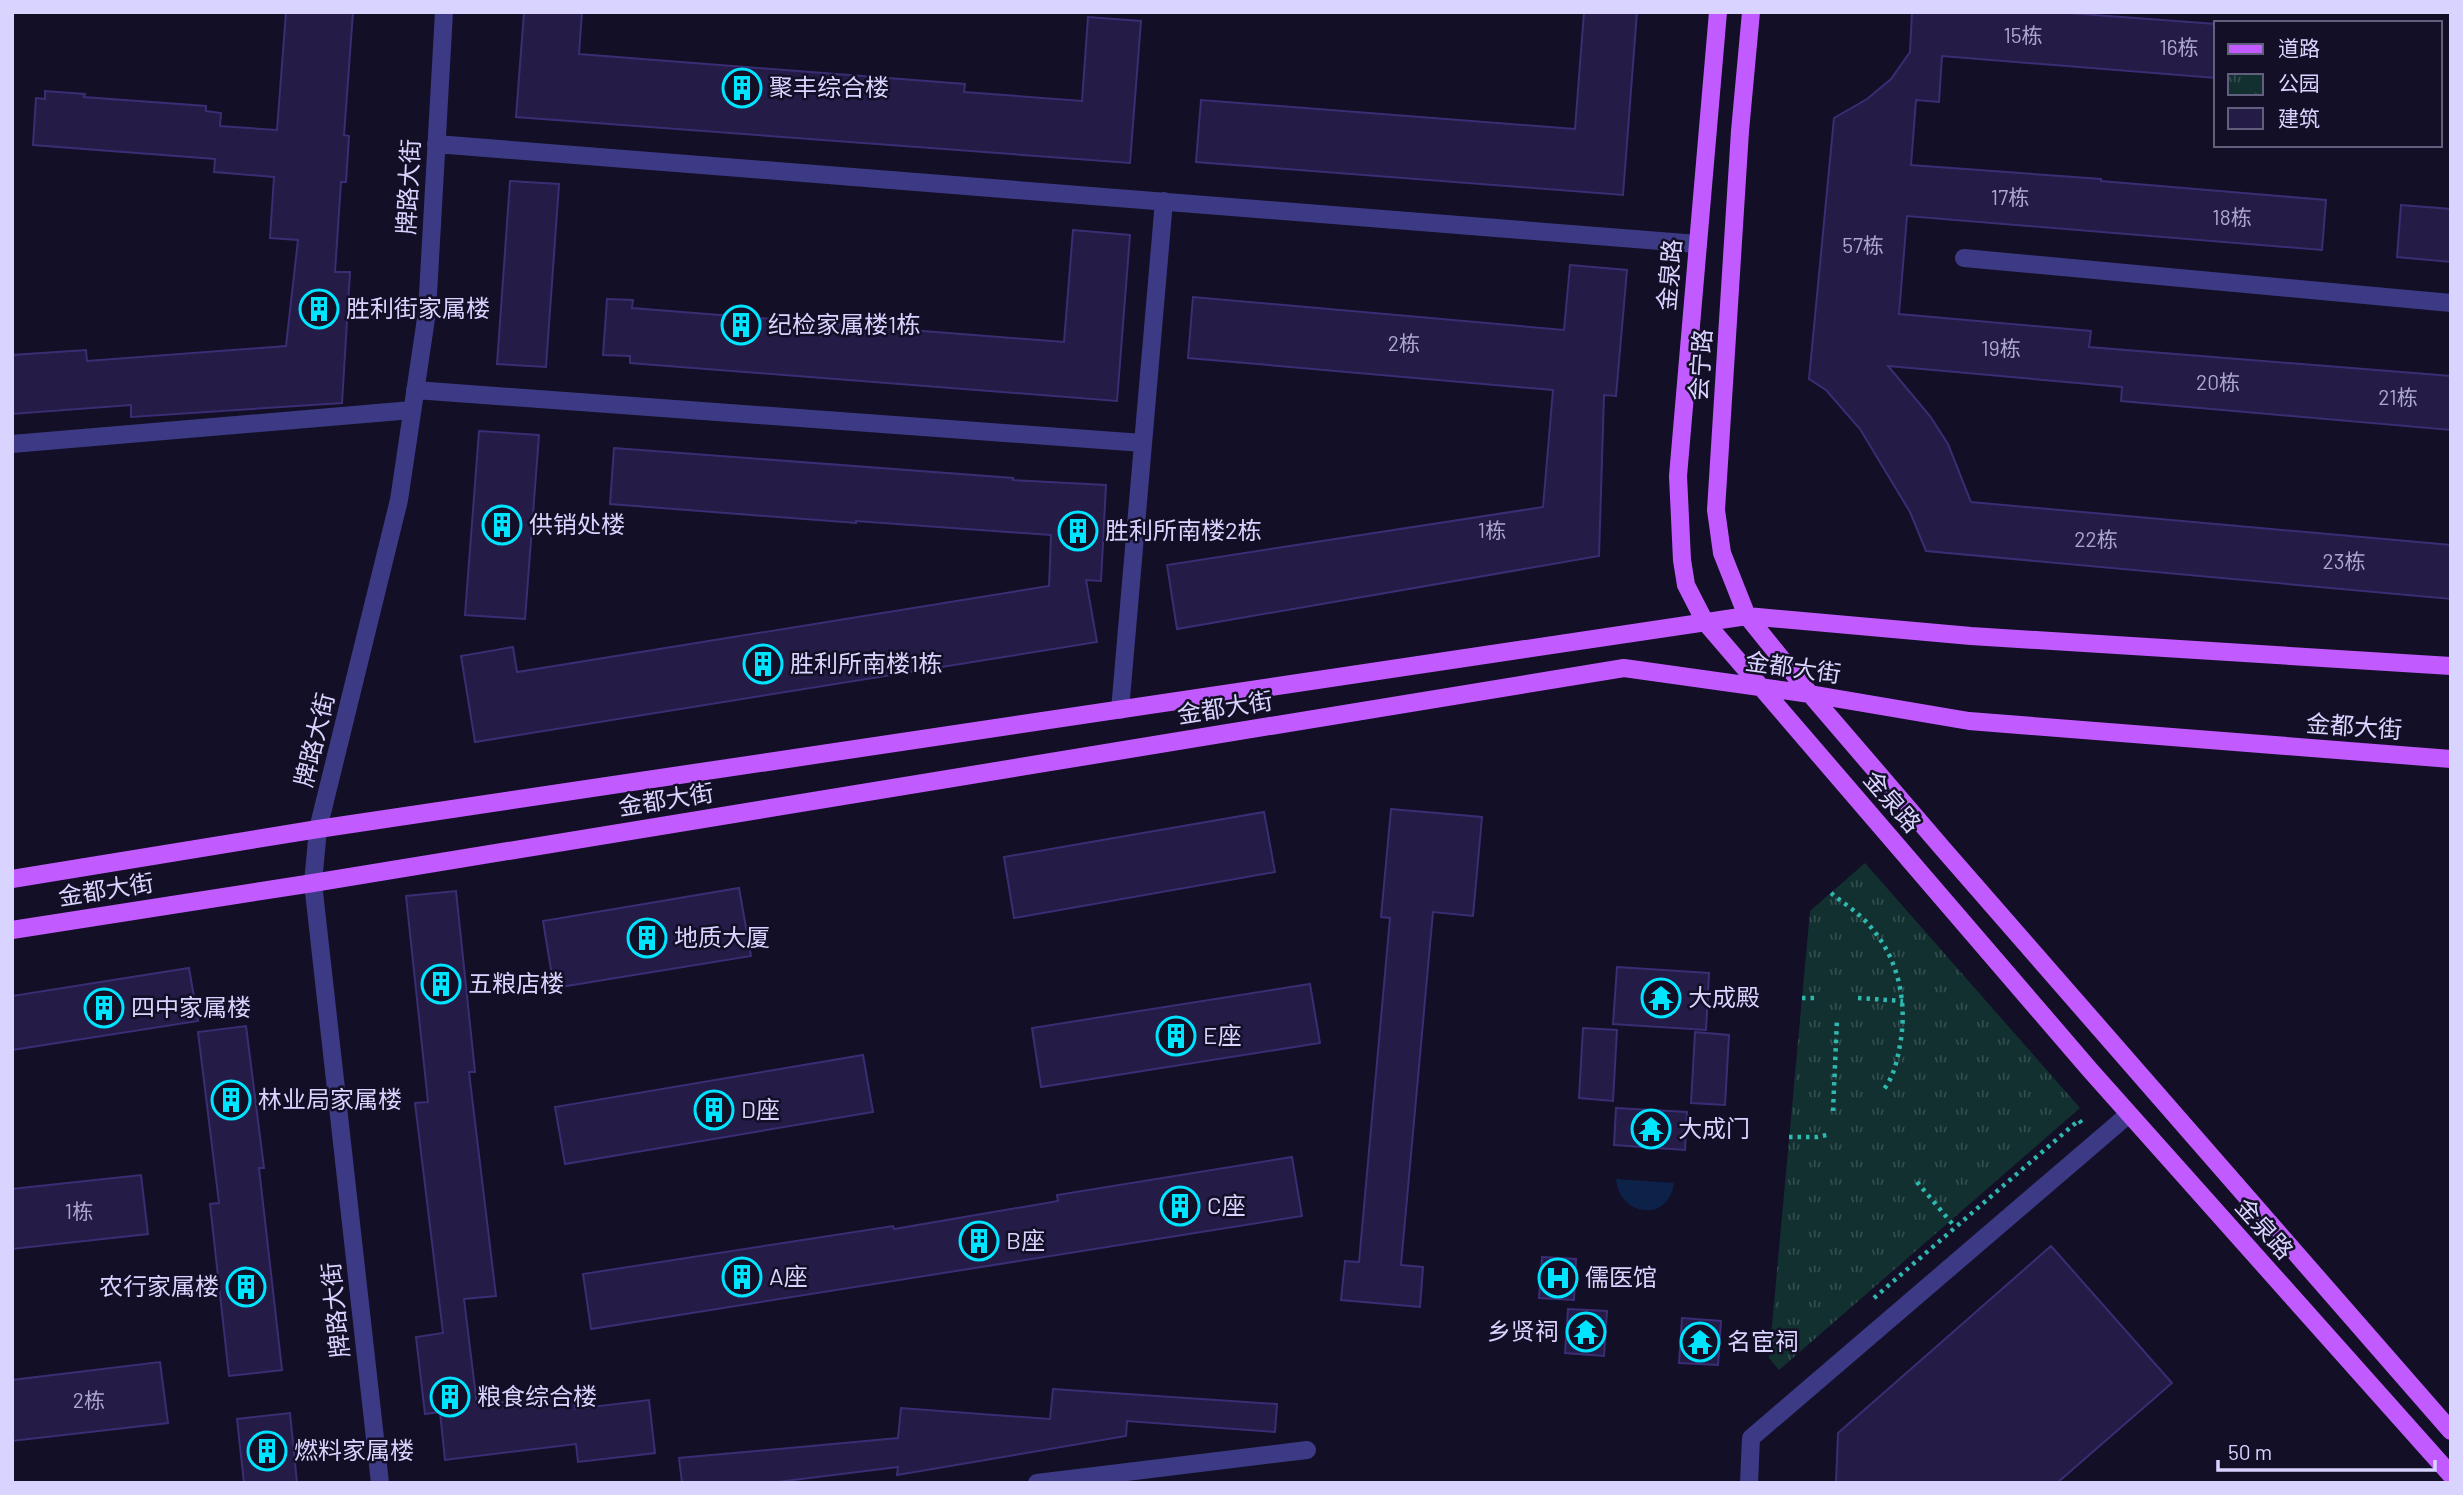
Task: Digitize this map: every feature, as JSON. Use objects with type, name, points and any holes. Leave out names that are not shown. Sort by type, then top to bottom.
[{"type":"main road","name":"金泉路","points":[[1718,12],[1678,476],[1678,519],[1686,585],[1705,622],[1760,688],[2129,1114],[2451,1475]]},
{"type":"main road","name":"会宁路","points":[[1751,12],[1740,131],[1716,510],[1722,553],[1747,616],[1810,694]]},
{"type":"main road","name":"金都大街","points":[[12,879],[318,829],[1747,616],[1971,636],[2451,666]]},
{"type":"main road","name":"金都大街","points":[[12,930],[1625,667],[1969,721],[2451,759]]},
{"type":"main road","name":"金泉路","points":[[1810,694],[2451,1432]]},
{"type":"street","name":"牌路大街","points":[[380,1483],[313,883],[318,829],[399,500],[426,313],[444,12]]},
{"type":"street","points":[[436,144],[1698,244]]},
{"type":"street","points":[[1120,710],[1164,201]]},
{"type":"street","points":[[1964,258],[2451,303]]},
{"type":"street","points":[[415,390],[1143,443]]},
{"type":"street","points":[[12,444],[412,410]]},
{"type":"street","points":[[1749,1483],[1751,1438],[2129,1114]]},
{"type":"street","points":[[1037,1483],[1307,1450]]},
{"type":"path","points":[[1831,893],[1867,922],[1885,944],[1896,972],[1904,1018],[1894,1071],[1884,1089]]},
{"type":"path","points":[[1802,998],[1816,998]]},
{"type":"path","points":[[1858,998],[1903,1001]]},
{"type":"path","points":[[1833,1111],[1837,1019]]},
{"type":"path","points":[[1789,1137],[1827,1135]]},
{"type":"path","points":[[1917,1182],[1955,1227]]},
{"type":"green space","points":[[1865,863],[2080,1108],[1779,1370],[1769,1358],[1810,911]]},
{"type":"water","points":[[1616,1179],[1674,1183],[1670,1196],[1663,1204],[1655,1209],[1645,1210],[1626,1202],[1619,1192]]},
{"type":"building","points":[[286,12],[353,12],[344,135],[349,136],[346,182],[341,182],[335,272],[350,272],[342,403],[131,417],[131,405],[12,414],[12,355],[86,350],[87,361],[286,346],[298,240],[270,238],[274,177],[214,172],[215,159],[33,145],[36,98],[45,99],[45,91],[85,94],[84,97],[206,106],[206,111],[221,113],[220,126],[277,130]]},
{"type":"building","name":"聚丰综合楼","points":[[524,12],[582,12],[579,54],[965,84],[964,92],[1082,101],[1088,17],[1141,21],[1130,163],[516,117]]},
{"type":"building","points":[[1584,12],[1637,12],[1623,195],[1196,162],[1201,100],[1575,129]]},
{"type":"building","points":[[1912,12],[2054,12],[2214,24],[2214,78],[1942,56],[1939,102],[1916,100],[1911,165],[2326,200],[2322,250],[1907,216],[1899,314],[2091,331],[2089,347],[2451,376],[2451,430],[2121,401],[2122,387],[1888,366],[1930,416],[1948,444],[1971,502],[2451,545],[2451,599],[1926,551],[1910,512],[1860,429],[1826,390],[1809,379],[1834,118],[1867,99],[1891,79],[1910,52]]},
{"type":"building","points":[[510,181],[559,184],[546,367],[497,364]]},
{"type":"building","points":[[2401,205],[2451,209],[2451,262],[2397,257]]},
{"type":"building","name":"纪检家属楼1栋","points":[[1073,230],[1130,235],[1117,401],[630,363],[630,356],[603,355],[607,299],[633,300],[632,308],[1064,342]]},
{"type":"building","points":[[1570,265],[1627,270],[1616,396],[1604,395],[1599,556],[1177,629],[1167,565],[1543,507],[1553,390],[1188,358],[1193,297],[1564,330]]},
{"type":"building","name":"供销处楼","points":[[479,431],[539,435],[525,619],[465,615]]},
{"type":"building","points":[[614,448],[1106,485],[1101,581],[1086,580],[1097,642],[475,742],[461,656],[513,647],[517,672],[1049,586],[1051,535],[610,504]]},
{"type":"building","points":[[1391,809],[1482,817],[1473,916],[1433,912],[1401,1265],[1423,1267],[1420,1307],[1341,1300],[1345,1261],[1359,1262],[1390,918],[1381,917]]},
{"type":"building","points":[[1264,812],[1275,872],[1014,918],[1004,857]]},
{"type":"building","name":"地质大厦","points":[[739,888],[751,956],[554,988],[543,921]]},
{"type":"building","points":[[456,891],[475,1072],[469,1072],[496,1296],[464,1299],[477,1405],[574,1394],[575,1409],[649,1400],[655,1453],[578,1462],[576,1444],[445,1460],[440,1412],[425,1414],[416,1337],[443,1333],[415,1103],[428,1102],[406,896]]},
{"type":"building","name":"大成殿","points":[[1617,967],[1709,973],[1706,1030],[1613,1024]]},
{"type":"building","name":"四中家属楼","points":[[189,968],[198,1021],[12,1050],[12,996]]},
{"type":"building","name":"E座","points":[[1310,984],[1320,1043],[1041,1087],[1032,1028]]},
{"type":"building","points":[[246,1026],[264,1168],[259,1168],[282,1370],[229,1376],[210,1204],[219,1203],[198,1032]]},
{"type":"building","points":[[1583,1028],[1617,1030],[1613,1101],[1579,1098]]},
{"type":"building","points":[[1695,1032],[1729,1035],[1725,1105],[1691,1103]]},
{"type":"building","name":"D座","points":[[863,1055],[873,1112],[565,1164],[555,1107]]},
{"type":"building","name":"大成门","points":[[1616,1108],[1687,1112],[1685,1150],[1614,1145]]},
{"type":"building","points":[[1292,1157],[1302,1216],[591,1329],[583,1274],[893,1226],[894,1229],[1058,1201],[1057,1195]]},
{"type":"building","points":[[141,1175],[148,1234],[12,1249],[12,1189]]},
{"type":"building","points":[[2051,1246],[2172,1383],[2057,1483],[1836,1483],[1838,1433]]},
{"type":"building","name":"儒医馆","points":[[1542,1257],[1576,1259],[1574,1300],[1539,1298]]},
{"type":"building","name":"乡贤祠","points":[[1568,1309],[1607,1311],[1604,1356],[1565,1353]]},
{"type":"building","name":"名宦祠","points":[[1682,1318],[1721,1321],[1718,1365],[1679,1363]]},
{"type":"building","points":[[160,1362],[168,1423],[12,1441],[12,1380]]},
{"type":"building","points":[[1053,1389],[1277,1404],[1275,1432],[1127,1421],[1126,1436],[897,1475],[898,1467],[769,1483],[682,1483],[679,1458],[898,1438],[901,1408],[1050,1419]]},
{"type":"building","name":"燃料家属楼","points":[[290,1413],[297,1483],[244,1483],[237,1419]]},
{"type":"place","name":"聚丰综合楼","points":[[742,88]]},
{"type":"place","name":"胜利街家属楼","points":[[319,309]]},
{"type":"place","name":"纪检家属楼1栋","points":[[741,325]]},
{"type":"place","name":"供销处楼","points":[[502,525]]},
{"type":"place","name":"胜利所南楼2栋","points":[[1078,531]]},
{"type":"place","name":"胜利所南楼1栋","points":[[763,664]]},
{"type":"place","name":"地质大厦","points":[[647,938]]},
{"type":"place","name":"五粮店楼","points":[[441,984]]},
{"type":"place","name":"大成殿","points":[[1661,998]]},
{"type":"place","name":"四中家属楼","points":[[104,1008]]},
{"type":"place","name":"E座","points":[[1176,1036]]},
{"type":"place","name":"林业局家属楼","points":[[231,1100]]},
{"type":"place","name":"D座","points":[[714,1110]]},
{"type":"place","name":"大成门","points":[[1651,1129]]},
{"type":"place","name":"C座","points":[[1180,1206]]},
{"type":"place","name":"B座","points":[[979,1241]]},
{"type":"place","name":"A座","points":[[742,1277]]},
{"type":"place","name":"儒医馆","points":[[1558,1278]]},
{"type":"place","name":"农行家属楼","points":[[246,1287]]},
{"type":"place","name":"乡贤祠","points":[[1586,1332]]},
{"type":"place","name":"名宦祠","points":[[1700,1342]]},
{"type":"place","name":"粮食综合楼","points":[[450,1397]]},
{"type":"place","name":"燃料家属楼","points":[[267,1451]]}]
